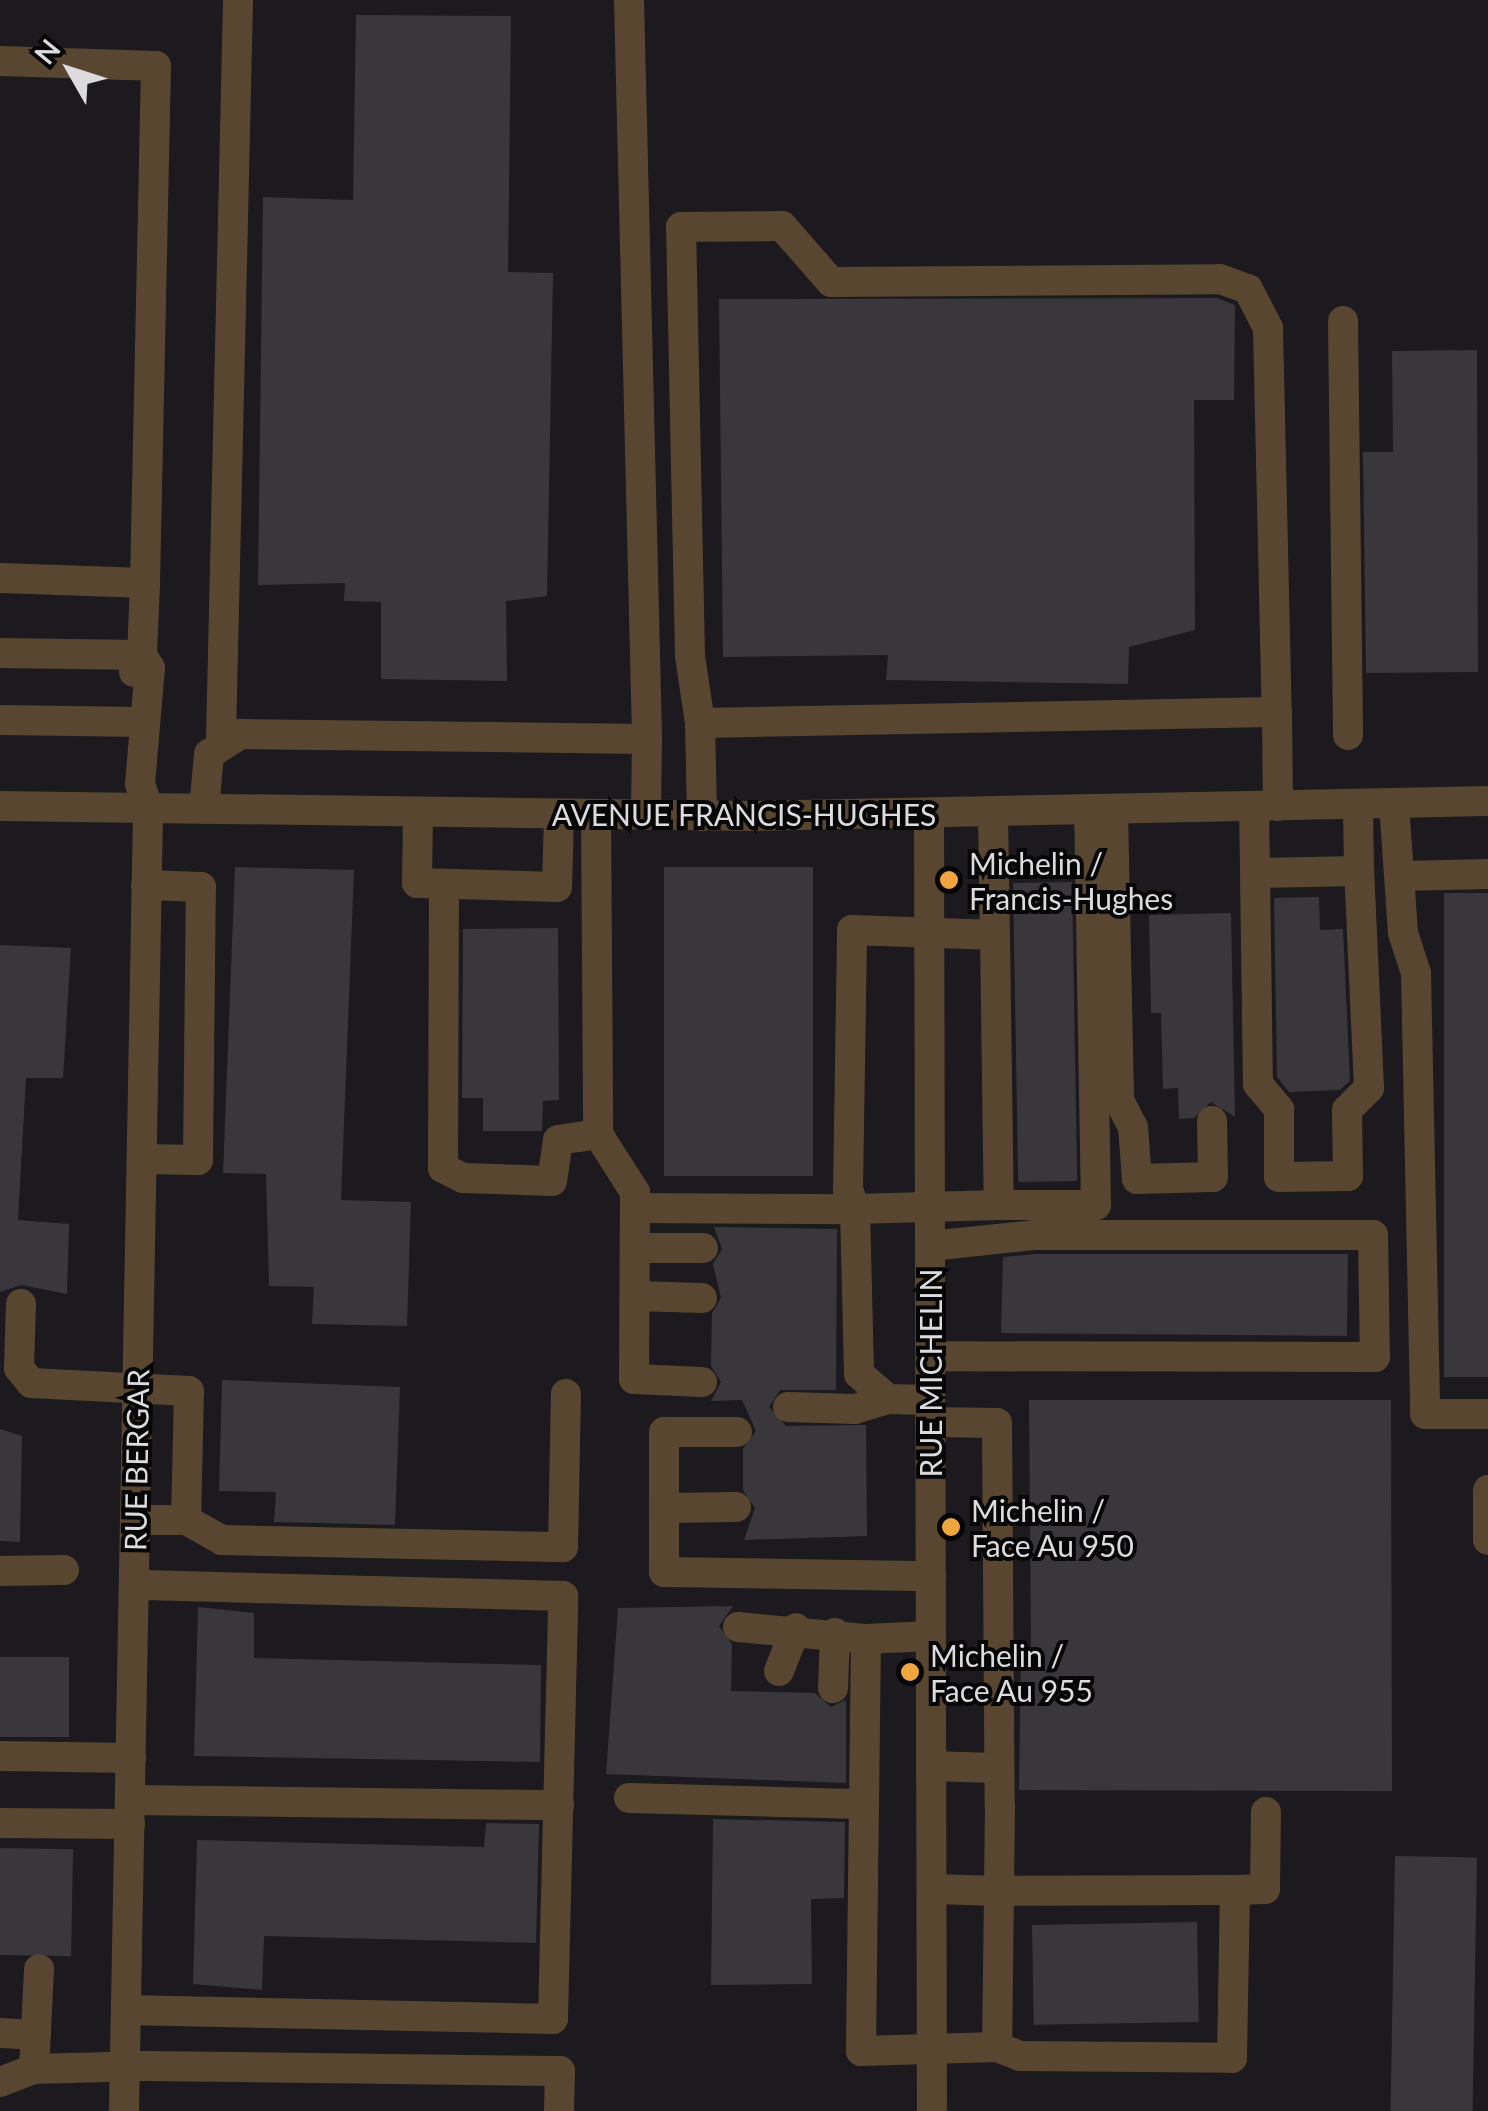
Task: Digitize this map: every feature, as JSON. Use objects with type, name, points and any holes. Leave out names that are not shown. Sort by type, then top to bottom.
[{"type":"street","points":[[204,809],[206,760],[221,739],[238,0]]},
{"type":"street","points":[[629,0],[646,815]]},
{"type":"street","name":"RUE BERGAR","points":[[0,61],[156,66],[142,655],[150,668],[142,722],[148,808],[124,2111]]},
{"type":"street","points":[[702,816],[700,723],[690,656],[680,228],[782,226],[831,282],[1220,279],[1248,289],[1268,328],[1277,712],[1255,873],[1258,1084],[1279,1109],[1280,1177],[1348,1176],[1347,1110],[1369,1088],[1358,805]]},
{"type":"street","points":[[1343,321],[1348,735]]},
{"type":"street","points":[[0,578],[145,583]]},
{"type":"street","points":[[0,653],[142,655]]},
{"type":"street","points":[[700,723],[1277,712]]},
{"type":"street","points":[[0,720],[142,722]]},
{"type":"street","points":[[221,739],[647,739]]},
{"type":"street","name":"AVENUE FRANCIS-HUGHES","points":[[0,806],[702,816],[929,815],[1488,801]]},
{"type":"street","points":[[1394,804],[1403,933],[1416,973],[1424,1414],[1488,1414]]},
{"type":"street","points":[[1101,811],[1119,1100],[1133,1126],[1137,1179],[1213,1177],[1212,1121]]},
{"type":"street","points":[[635,1208],[1096,1205],[1101,811]]},
{"type":"street","points":[[418,812],[417,883],[557,887],[559,814]]},
{"type":"street","points":[[993,813],[1000,1206]]},
{"type":"street","points":[[596,814],[598,1134],[635,1192],[634,1379],[702,1382]]},
{"type":"street","name":"RUE MICHELIN","points":[[929,815],[932,2111]]},
{"type":"street","points":[[1255,873],[1359,871]]},
{"type":"street","points":[[1402,876],[1488,874]]},
{"type":"street","points":[[444,884],[443,1168],[463,1178],[552,1181],[558,1140],[598,1134]]},
{"type":"street","points":[[142,1159],[198,1160],[201,886],[146,885]]},
{"type":"street","points":[[995,935],[852,930],[848,1190],[855,1209],[859,1374],[888,1399],[997,1423],[996,2047]]},
{"type":"street","points":[[930,1246],[1035,1235],[1373,1235],[1375,1357],[930,1356]]},
{"type":"street","points":[[635,1248],[703,1248]]},
{"type":"street","points":[[635,1296],[702,1298]]},
{"type":"street","points":[[21,1304],[20,1368],[26,1380],[189,1391],[186,1520]]},
{"type":"street","points":[[135,1520],[186,1520],[222,1540],[563,1546],[566,1394]]},
{"type":"street","points":[[788,1408],[855,1409],[888,1399]]},
{"type":"street","points":[[737,1432],[664,1432],[664,1572],[931,1576]]},
{"type":"street","points":[[1488,1490],[1488,1540]]},
{"type":"street","points":[[665,1508],[736,1507]]},
{"type":"street","points":[[0,1570],[64,1570]]},
{"type":"street","points":[[126,2010],[552,2019],[563,1596],[134,1585]]},
{"type":"street","points":[[738,1628],[796,1628],[866,1639],[931,1636]]},
{"type":"street","points":[[779,1671],[796,1628]]},
{"type":"street","points":[[833,1688],[836,1632]]},
{"type":"street","points":[[866,1639],[860,2050],[996,2047],[1020,2056],[1232,2058],[1235,1890]]},
{"type":"street","points":[[0,1756],[131,1758]]},
{"type":"street","points":[[932,1766],[996,1768]]},
{"type":"street","points":[[629,1798],[863,1804]]},
{"type":"street","points":[[0,1824],[130,1812],[558,1805]]},
{"type":"street","points":[[932,1889],[1266,1889],[1266,1812]]},
{"type":"street","points":[[34,2068],[39,1969]]},
{"type":"street","points":[[0,2033],[36,2035]]},
{"type":"street","points":[[0,2082],[34,2068],[560,2071],[560,2111]]},
{"type":"building","points":[[356,15],[511,16],[508,272],[553,273],[547,596],[506,601],[507,681],[381,679],[381,602],[344,601],[345,583],[258,585],[263,197],[353,200]]},
{"type":"building","points":[[1217,298],[1235,305],[1234,400],[1194,400],[1195,630],[1129,647],[1128,684],[886,680],[888,655],[723,657],[719,299]]},
{"type":"building","points":[[1477,350],[1478,672],[1366,673],[1363,452],[1393,452],[1392,351]]},
{"type":"building","points":[[235,867],[354,870],[341,1200],[411,1202],[407,1326],[312,1324],[314,1287],[269,1286],[266,1174],[223,1173]]},
{"type":"building","points":[[664,867],[813,867],[813,1176],[664,1176]]},
{"type":"building","points":[[1072,882],[1077,1181],[1018,1182],[1013,883]]},
{"type":"building","points":[[1444,893],[1488,893],[1488,1377],[1444,1377]]},
{"type":"building","points":[[1319,897],[1320,930],[1343,929],[1350,1081],[1340,1090],[1289,1092],[1277,1077],[1274,898]]},
{"type":"building","points":[[1231,913],[1235,1117],[1211,1102],[1194,1118],[1179,1119],[1178,1088],[1163,1089],[1161,1013],[1151,1013],[1149,915]]},
{"type":"building","points":[[558,928],[559,1100],[543,1101],[542,1131],[483,1131],[483,1098],[462,1098],[463,929]]},
{"type":"building","points":[[0,945],[71,948],[63,1078],[26,1078],[18,1220],[69,1224],[67,1294],[21,1285],[0,1292]]},
{"type":"building","points":[[714,1227],[837,1229],[836,1390],[780,1390],[769,1407],[786,1426],[866,1425],[867,1536],[744,1540],[755,1508],[743,1490],[743,1449],[756,1431],[742,1400],[711,1401],[721,1382],[711,1366],[712,1313],[721,1298],[713,1264],[722,1249]]},
{"type":"building","points":[[1348,1254],[1347,1336],[1001,1333],[1003,1257]]},
{"type":"building","points":[[222,1380],[400,1387],[395,1525],[274,1522],[276,1492],[219,1491]]},
{"type":"building","points":[[1029,1400],[1391,1400],[1392,1791],[1019,1790],[1021,1647],[1031,1647]]},
{"type":"building","points":[[0,1429],[22,1436],[20,1542],[0,1541]]},
{"type":"building","points":[[733,1606],[719,1626],[732,1644],[731,1691],[815,1693],[831,1707],[846,1700],[846,1783],[606,1774],[618,1608]]},
{"type":"building","points":[[198,1607],[254,1613],[254,1658],[541,1665],[540,1762],[194,1756]]},
{"type":"building","points":[[0,1657],[69,1657],[69,1737],[0,1737]]},
{"type":"building","points":[[713,1819],[845,1822],[844,1898],[811,1899],[812,1984],[711,1985]]},
{"type":"building","points":[[486,1823],[539,1824],[536,1943],[264,1936],[262,1990],[193,1984],[197,1840],[484,1847]]},
{"type":"building","points":[[0,1848],[73,1849],[71,1956],[0,1955]]},
{"type":"building","points":[[1395,1856],[1477,1857],[1473,2111],[1391,2111]]},
{"type":"building","points":[[1197,1922],[1199,2022],[1034,2025],[1032,1925]]},
{"type":"place","name":"Michelin / Francis-Hughes","points":[[949,880]]},
{"type":"place","name":"Michelin / Face Au 950","points":[[951,1527]]},
{"type":"place","name":"Michelin / Face Au 955","points":[[910,1672]]}]
